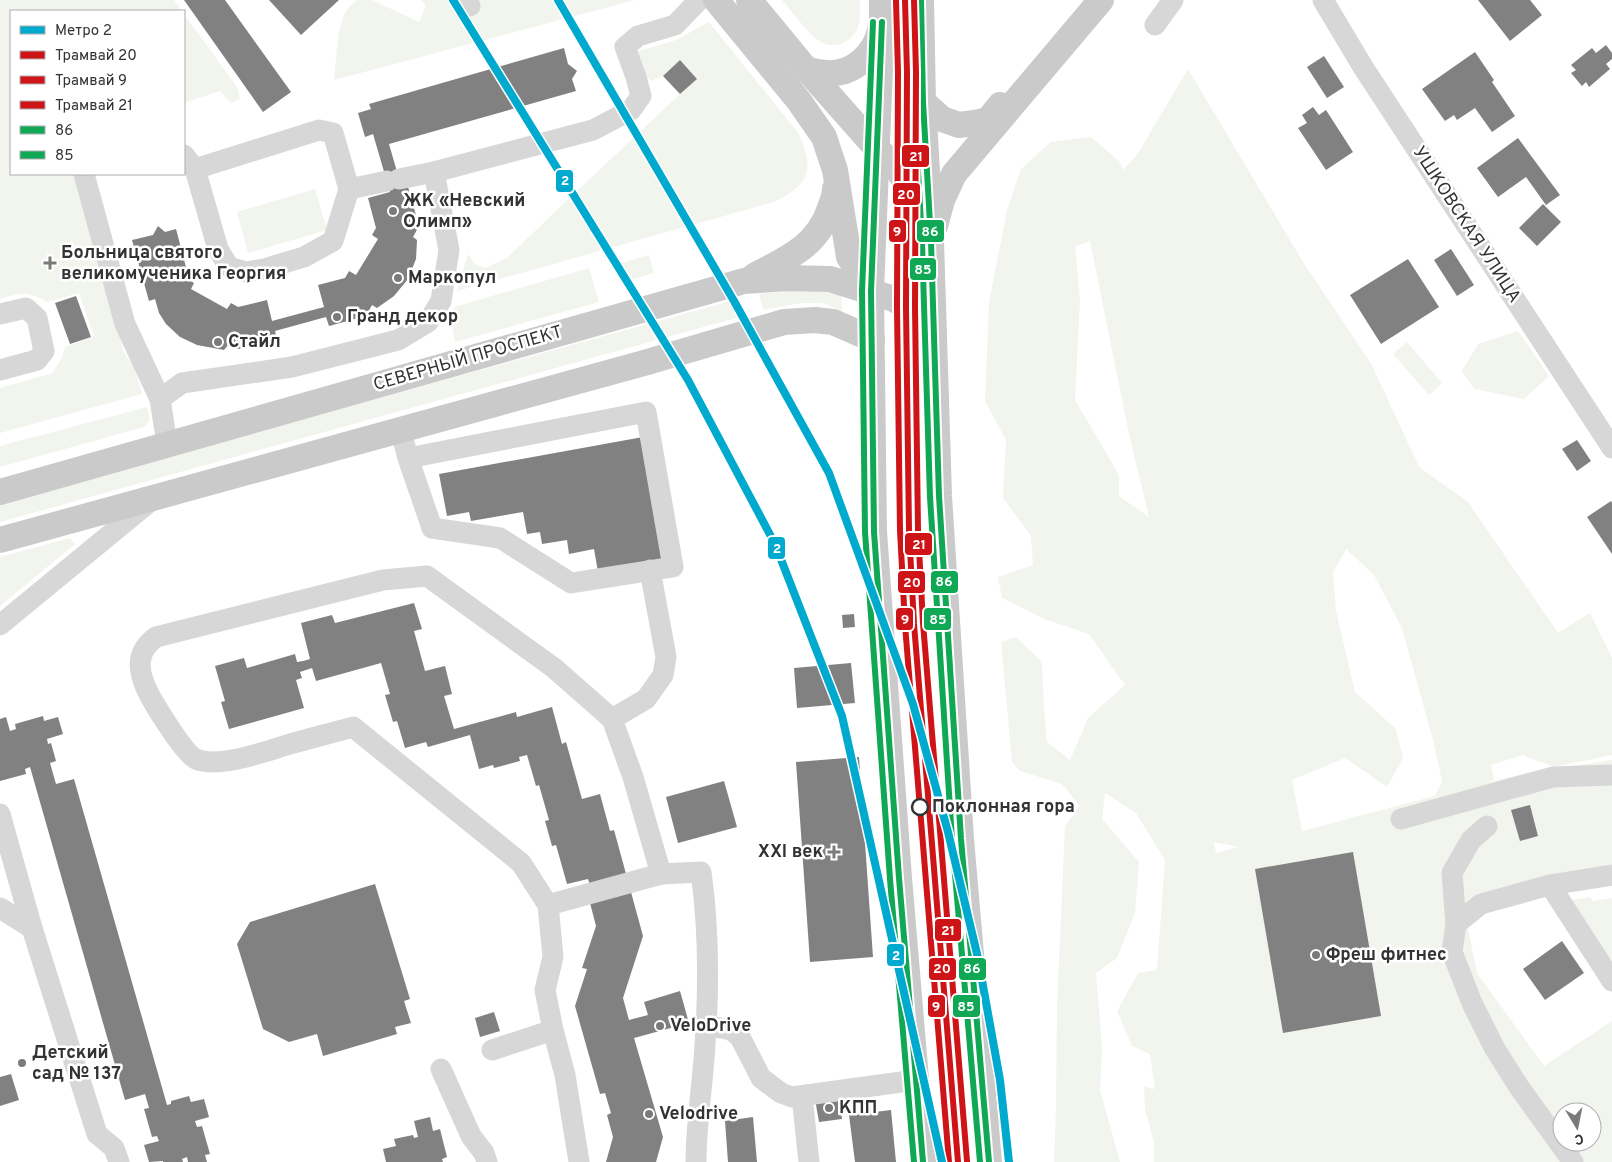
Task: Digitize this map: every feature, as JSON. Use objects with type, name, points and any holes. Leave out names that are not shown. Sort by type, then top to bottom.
[{"type":"main road","points":[[716,0],[799,102],[824,137],[835,170],[850,256],[871,291]]},
{"type":"main road","points":[[749,0],[876,149],[895,166],[907,184],[931,241]]},
{"type":"main road","points":[[920,0],[923,102],[931,241],[939,496],[961,830],[989,1162]]},
{"type":"main road","points":[[923,102],[942,119],[959,125],[975,124],[988,120],[1090,0]]},
{"type":"main road","points":[[931,241],[942,200],[954,174],[1101,0]]},
{"type":"main road","points":[[807,70],[828,74],[849,70],[866,58],[878,40],[882,10]]},
{"type":"main road","points":[[882,10],[871,291],[874,532],[897,852],[923,1162]]},
{"type":"main road","points":[[744,281],[792,256],[812,241],[827,220],[835,195],[835,170]]},
{"type":"main road","name":"СЕВЕРНЫЙ ПРОСПЕКТ","points":[[0,492],[744,281],[815,277],[845,282],[894,299],[933,324]]},
{"type":"main road","points":[[0,540],[400,431],[784,322],[815,320],[833,322],[872,339]]},
{"type":"street","points":[[349,189],[434,172],[593,130],[631,110],[641,96],[625,47],[638,36],[675,24],[699,0]]},
{"type":"street","points":[[1155,25],[1174,0]]},
{"type":"street","name":"УШКОВСКАЯ УЛИЦА","points":[[1323,0],[1369,75],[1612,448]]},
{"type":"street","points":[[319,130],[333,133],[349,189],[332,241],[304,257],[264,269],[246,272],[229,267],[218,249],[189,162],[319,130]]},
{"type":"street","points":[[160,399],[182,383],[292,367],[398,340],[428,322],[441,301],[449,250],[434,172]]},
{"type":"street","points":[[84,175],[125,324],[160,399],[167,444]]},
{"type":"street","points":[[0,314],[26,308],[37,318],[44,351],[37,360],[0,370]]},
{"type":"street","points":[[400,431],[408,458],[432,528],[500,538],[571,583],[673,567],[646,412],[408,458]]},
{"type":"street","points":[[0,625],[154,498]]},
{"type":"street","points":[[612,719],[646,699],[663,675],[666,657],[650,570]]},
{"type":"street","points":[[579,1162],[565,1075],[552,1030],[545,990],[553,957],[548,905],[521,863],[353,727],[234,760],[213,762],[195,759],[184,748],[146,688],[140,668],[142,652],[148,643],[156,637],[383,580],[427,576],[554,668],[612,719],[633,777],[660,874]]},
{"type":"street","points":[[1400,819],[1553,777],[1612,775]]},
{"type":"street","points":[[0,814],[3,836],[97,1134],[114,1148],[118,1162]]},
{"type":"street","points":[[1488,826],[1472,840],[1452,873],[1456,924],[1452,952],[1472,1003],[1495,1049],[1514,1080],[1573,1162]]},
{"type":"street","points":[[548,905],[660,874],[702,872],[708,962],[705,1042],[696,1140],[696,1162]]},
{"type":"street","points":[[1456,924],[1481,904],[1550,885],[1612,876]]},
{"type":"street","points":[[1550,885],[1612,981]]},
{"type":"street","points":[[0,908],[32,928]]},
{"type":"street","points":[[705,1025],[731,1030],[740,1037],[761,1078],[781,1093],[792,1097],[916,1080]]},
{"type":"street","points":[[492,1050],[552,1030]]},
{"type":"street","points":[[441,1069],[471,1136],[484,1154],[487,1162]]},
{"type":"street","points":[[802,1096],[809,1162]]},
{"type":"shaded area","name":"Больница святого великомученика Георгия","points":[[0,0],[174,0],[181,10],[10,10],[10,175],[76,175],[124,353],[134,366],[142,394],[0,433],[0,388],[53,373],[65,347],[94,336],[79,293],[47,302],[24,294],[0,299]]},
{"type":"shaded area","points":[[357,0],[372,0],[419,22],[426,6],[421,0],[635,0],[334,80],[341,23],[348,8]]},
{"type":"shaded area","points":[[782,0],[860,0],[857,30],[853,36],[843,43],[837,45],[825,44],[810,33]]},
{"type":"shaded area","points":[[185,15],[237,87],[240,99],[231,103],[220,91],[185,103]]},
{"type":"shaded area","points":[[709,22],[799,134],[807,157],[807,167],[806,175],[796,189],[774,202],[457,291],[468,254],[475,264],[486,268],[508,257],[696,79],[680,60],[663,76],[651,81],[637,68],[632,53],[676,40]]},
{"type":"shaded area","points":[[1188,69],[1303,262],[1372,365],[1419,467],[1468,502],[1558,633],[1590,613],[1612,658],[1612,755],[1554,767],[1523,755],[1491,765],[1494,779],[1490,782],[1526,773],[1612,760],[1612,869],[1463,904],[1477,973],[1544,1066],[1612,1021],[1612,1162],[1154,1162],[1154,1142],[1145,1110],[1144,1087],[1155,1089],[1150,1054],[1132,1046],[1117,1011],[1138,973],[1157,970],[1165,860],[1136,813],[1105,793],[1102,819],[1139,862],[1135,913],[1117,958],[1096,973],[1102,1048],[1100,1090],[1120,1162],[1054,1162],[1057,1007],[1065,826],[1080,806],[1062,784],[1020,771],[1012,762],[1001,642],[1016,637],[1042,662],[1047,742],[1070,760],[1088,718],[1125,685],[1089,634],[1047,620],[1002,598],[998,577],[1033,565],[1031,536],[1003,498],[1006,440],[985,401],[989,303],[1007,210],[1021,169],[1051,142],[1091,137],[1120,162],[1123,170],[1137,155]],"holes":[[[1090,241],[1129,434],[1149,517],[1119,496],[1119,475],[1075,400],[1080,300],[1075,247]],[[1346,549],[1374,575],[1402,628],[1433,740],[1442,781],[1435,796],[1302,831],[1292,780],[1345,758],[1387,787],[1403,758],[1396,729],[1355,692],[1336,611],[1333,573]],[[1214,842],[1238,847],[1216,853]]]},
{"type":"shaded area","points":[[315,189],[327,230],[248,253],[237,212]]},
{"type":"shaded area","points":[[649,255],[654,273],[627,281],[622,263]]},
{"type":"shaded area","points":[[589,268],[599,302],[455,342],[452,324],[454,307]]},
{"type":"shaded area","points":[[795,290],[841,295],[842,311],[822,303],[801,303],[763,310],[759,294]]},
{"type":"shaded area","points":[[738,299],[743,316],[0,522],[0,503]]},
{"type":"shaded area","points":[[1518,331],[1549,376],[1524,399],[1474,389],[1462,371],[1478,344]]},
{"type":"shaded area","points":[[1407,342],[1442,383],[1429,395],[1393,354]]},
{"type":"shaded area","points":[[147,407],[150,419],[144,427],[0,467],[0,446]]},
{"type":"shaded area","points":[[70,538],[75,544],[0,606],[0,557]]},
{"type":"shaded area","points":[[1590,897],[1592,901],[1612,898],[1612,991],[1555,903]]},
{"type":"building","points":[[184,0],[225,0],[291,92],[263,112]]},
{"type":"building","points":[[269,0],[339,0],[301,35]]},
{"type":"building","points":[[1478,0],[1530,0],[1542,15],[1510,41]]},
{"type":"building","points":[[1606,45],[1612,53],[1612,59],[1606,64],[1610,69],[1589,87],[1586,82],[1582,86],[1571,73],[1576,70],[1571,65],[1592,48],[1596,53]]},
{"type":"building","name":"ЖК «Невский Олимп»","points":[[564,48],[568,64],[577,71],[572,79],[576,91],[389,144],[402,189],[408,187],[419,226],[413,237],[417,240],[416,259],[408,279],[394,296],[377,308],[372,305],[366,316],[329,326],[326,317],[275,331],[277,339],[239,349],[228,345],[224,350],[197,345],[180,337],[166,324],[159,313],[155,299],[149,301],[132,240],[153,235],[158,226],[165,232],[176,229],[187,271],[184,272],[186,278],[194,283],[191,289],[227,309],[231,303],[238,307],[267,300],[272,321],[324,307],[318,285],[345,278],[349,271],[356,275],[378,239],[372,235],[376,228],[368,198],[390,192],[373,134],[365,137],[358,113],[371,109],[369,104]]},
{"type":"building","points":[[1475,52],[1515,116],[1492,132],[1475,108],[1457,120],[1454,115],[1445,121],[1422,89]]},
{"type":"building","points":[[1324,56],[1344,87],[1327,98],[1307,67]]},
{"type":"building","points":[[680,60],[697,79],[680,94],[663,76]]},
{"type":"building","points":[[1313,107],[1319,115],[1326,110],[1353,152],[1326,170],[1298,128],[1307,123],[1302,115]]},
{"type":"building","points":[[1518,138],[1560,195],[1546,205],[1526,177],[1498,197],[1477,168]]},
{"type":"building","points":[[1543,204],[1561,222],[1537,246],[1519,228]]},
{"type":"building","points":[[1451,249],[1474,285],[1457,296],[1434,260]]},
{"type":"building","points":[[1408,259],[1439,307],[1381,344],[1350,295]]},
{"type":"building","points":[[76,296],[91,337],[70,344],[55,303]]},
{"type":"building","points":[[643,437],[662,561],[598,572],[594,549],[569,554],[567,540],[542,544],[540,532],[527,534],[523,512],[471,521],[469,512],[447,516],[439,474]]},
{"type":"building","points":[[1577,440],[1591,461],[1577,471],[1562,449]]},
{"type":"building","points":[[1611,501],[1612,503],[1612,554],[1587,517]]},
{"type":"building","points":[[414,603],[422,629],[414,631],[425,671],[445,666],[452,694],[444,696],[454,729],[516,712],[517,717],[552,707],[562,744],[566,742],[582,799],[600,794],[610,831],[614,830],[643,936],[623,998],[629,1020],[648,1015],[644,1002],[680,991],[689,1023],[634,1038],[663,1137],[656,1162],[606,1162],[613,1137],[607,1115],[611,1113],[605,1093],[600,1094],[575,1006],[587,969],[582,968],[596,926],[589,899],[594,897],[588,879],[567,884],[556,845],[552,846],[545,821],[549,820],[539,785],[536,786],[527,755],[519,757],[520,761],[494,768],[493,765],[479,769],[470,735],[428,747],[426,742],[405,748],[397,721],[393,722],[385,695],[390,694],[381,663],[316,681],[312,668],[300,672],[302,678],[296,680],[304,708],[229,729],[221,702],[225,701],[215,666],[244,658],[247,668],[295,654],[297,662],[310,659],[301,623],[332,615],[335,623]]},
{"type":"building","points":[[854,614],[855,627],[843,628],[842,615]]},
{"type":"building","points":[[851,663],[855,703],[797,708],[794,668]]},
{"type":"building","points":[[43,716],[44,721],[58,717],[63,734],[47,739],[48,744],[51,743],[56,761],[50,763],[56,784],[74,779],[167,1105],[171,1104],[171,1101],[189,1096],[191,1102],[204,1099],[209,1117],[195,1121],[197,1127],[202,1126],[210,1154],[205,1155],[207,1162],[188,1162],[187,1157],[182,1159],[183,1162],[149,1162],[144,1145],[159,1141],[157,1136],[152,1137],[144,1109],[149,1108],[145,1094],[125,1100],[30,767],[25,769],[26,774],[0,781],[0,719],[6,717],[10,731],[16,729],[15,724]]},
{"type":"building","name":"XXI век","points":[[859,757],[873,957],[810,962],[796,762]]},
{"type":"building","points":[[724,781],[737,827],[678,843],[666,797]]},
{"type":"building","points":[[1530,805],[1538,836],[1520,841],[1511,810]]},
{"type":"building","points":[[1353,852],[1381,1016],[1283,1033],[1255,869]]},
{"type":"building","points":[[375,884],[410,999],[404,1001],[411,1023],[395,1027],[397,1034],[323,1056],[317,1034],[289,1042],[263,1029],[237,944],[250,922]]},
{"type":"building","points":[[1562,941],[1584,973],[1545,1000],[1523,969]]},
{"type":"building","points":[[494,1012],[500,1031],[480,1037],[475,1018]]},
{"type":"building","points":[[11,1074],[19,1100],[0,1106],[0,1077]]},
{"type":"building","name":"КПП","points":[[839,1096],[842,1119],[819,1122],[815,1099]]},
{"type":"building","points":[[873,1107],[875,1112],[891,1110],[896,1162],[855,1162],[849,1115],[862,1113],[863,1108]]},
{"type":"building","points":[[430,1117],[433,1131],[440,1129],[447,1157],[442,1159],[443,1162],[386,1162],[383,1149],[396,1146],[394,1139],[413,1135],[414,1138],[418,1137],[414,1121]]},
{"type":"building","points":[[753,1117],[757,1162],[728,1162],[725,1121]]},
{"type":"metro line","name":"2","points":[[453,0],[688,380],[775,544],[842,716],[942,1162]]},
{"type":"metro line","name":"2","points":[[558,0],[734,301],[829,473],[913,704],[948,832],[978,958],[1000,1080],[1009,1162]]},
{"type":"tram line","name":"9","points":[[896,0],[900,530],[905,625],[949,1162]]},
{"type":"tram line","name":"20","points":[[905,0],[909,530],[914,624],[958,1162]]},
{"type":"tram line","name":"21","points":[[914,0],[918,530],[923,623],[967,1161]]},
{"type":"transit line","name":"85","points":[[912,0],[914,102],[922,241],[930,497],[952,840],[980,1162]]},
{"type":"transit line","name":"86","points":[[921,0],[923,102],[931,241],[939,496],[961,839],[989,1162]]},
{"type":"transit line","name":"85","points":[[873,22],[862,291],[865,532],[890,879],[914,1162]]},
{"type":"transit line","name":"86","points":[[882,22],[871,291],[874,532],[899,878],[923,1162]]},
{"type":"place","name":"ЖК «Невский Олимп»","points":[[393,211]]},
{"type":"place","name":"Больница святого великомученика Георгия","points":[[50,263]]},
{"type":"place","name":"Маркопул","points":[[398,278]]},
{"type":"place","name":"Гранд декор","points":[[337,317]]},
{"type":"place","name":"Стайл","points":[[218,342]]},
{"type":"place","name":"Поклонная гора","points":[[920,807]]},
{"type":"place","name":"XXI век","points":[[834,852]]},
{"type":"place","name":"Фреш фитнес","points":[[1316,955]]},
{"type":"place","name":"VeloDrive","points":[[660,1026]]},
{"type":"place","name":"Детский сад № 137","points":[[22,1063]]},
{"type":"place","name":"КПП","points":[[829,1108]]},
{"type":"place","name":"Velodrive","points":[[649,1114]]}]
